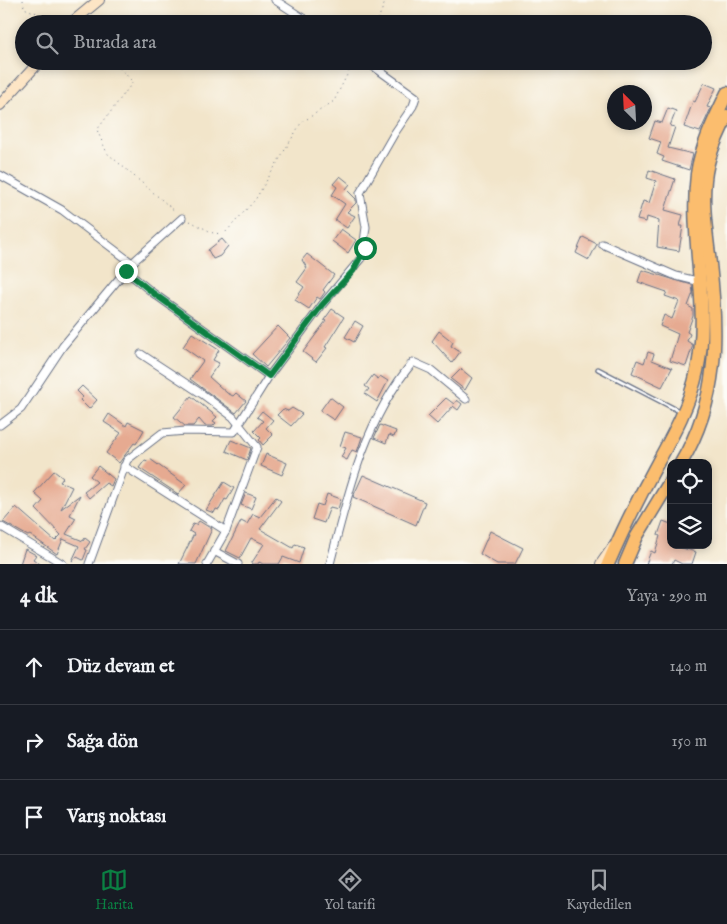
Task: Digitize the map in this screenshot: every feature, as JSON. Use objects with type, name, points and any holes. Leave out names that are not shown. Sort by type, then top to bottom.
[{"type":"highway","points":[[608,564],[683,414],[697,372],[702,341],[701,282],[696,234],[697,173],[703,150],[727,92]]},
{"type":"highway","points":[[683,459],[701,426],[713,369],[712,280],[705,211],[705,180],[710,155],[727,116]]},
{"type":"highway","points":[[625,564],[637,536],[667,487]]},
{"type":"street","points":[[81,15],[99,0]]},
{"type":"street","points":[[274,0],[298,15]]},
{"type":"street","points":[[0,105],[32,70]]},
{"type":"street","points":[[89,564],[124,466],[133,454],[162,433],[186,431],[234,432],[269,376],[322,305],[362,257],[366,227],[360,193],[394,134],[413,106],[416,97],[378,70]]},
{"type":"street","points":[[0,175],[62,210],[132,263]]},
{"type":"street","points":[[0,425],[21,409],[63,346],[132,263],[182,218]]},
{"type":"street","points":[[602,244],[676,276],[701,282]]},
{"type":"street","points":[[126,271],[153,293],[269,376]]},
{"type":"street","points":[[141,354],[202,394],[240,424],[257,446],[226,531],[207,564]]},
{"type":"street","points":[[330,564],[356,471],[375,420],[413,362],[431,370],[466,399]]},
{"type":"street","points":[[124,466],[226,531]]},
{"type":"street","points":[[0,526],[63,564]]},
{"type":"street","points":[[601,564],[617,543]]},
{"type":"street","points":[[214,551],[238,564]]},
{"type":"lane","points":[[598,369],[683,414]]},
{"type":"path","points":[[23,0],[24,8],[41,15]]},
{"type":"path","points":[[380,15],[386,0]]},
{"type":"path","points":[[122,70],[133,82],[97,130],[107,153],[182,218],[213,233],[224,234],[255,200],[301,122],[334,101],[350,70]]},
{"type":"building","points":[[704,83],[716,88],[707,107],[711,108],[700,132],[684,127],[693,101],[695,102]]},
{"type":"building","points":[[668,108],[676,111],[670,126],[675,127],[668,148],[693,154],[689,170],[662,161],[664,157],[657,154],[661,142],[649,138],[655,121],[662,123]]},
{"type":"building","points":[[649,170],[675,179],[665,210],[683,215],[680,226],[683,226],[679,251],[657,247],[659,221],[647,217],[646,222],[637,220],[643,201],[649,203],[656,181],[647,178]]},
{"type":"building","points":[[340,176],[350,184],[346,189],[356,199],[356,203],[347,212],[355,216],[347,228],[335,220],[345,204],[332,195],[337,187],[333,184]]},
{"type":"building","points":[[341,229],[356,240],[348,253],[332,241]]},
{"type":"building","points":[[583,237],[597,244],[589,260],[576,253]]},
{"type":"building","points":[[222,239],[228,246],[220,256],[213,259],[208,250]]},
{"type":"building","points":[[307,254],[334,275],[323,290],[325,292],[320,299],[317,297],[309,309],[295,300],[304,287],[297,282],[307,268],[302,260]]},
{"type":"building","points":[[642,270],[692,285],[693,293],[688,306],[693,309],[693,316],[687,332],[690,334],[687,341],[693,345],[686,366],[670,361],[678,334],[660,326],[664,315],[672,319],[679,301],[665,296],[667,292],[638,282]]},
{"type":"building","points":[[332,309],[344,317],[325,347],[327,348],[316,362],[303,352],[326,321],[324,320]]},
{"type":"building","points":[[355,321],[363,326],[354,342],[345,337]]},
{"type":"building","points":[[278,326],[290,338],[266,367],[252,354]]},
{"type":"building","points":[[439,331],[453,342],[451,346],[460,352],[452,363],[432,341]]},
{"type":"building","points":[[192,333],[219,350],[213,360],[219,363],[209,377],[227,393],[233,396],[236,393],[246,401],[236,413],[190,379],[203,361],[183,347]]},
{"type":"building","points":[[648,352],[654,354],[652,360],[672,368],[662,387],[632,373],[637,360],[644,363]]},
{"type":"building","points":[[461,369],[472,378],[465,390],[451,379]]},
{"type":"building","points":[[373,375],[378,379],[380,376],[388,381],[377,402],[365,394],[369,389],[365,386]]},
{"type":"building","points":[[82,386],[97,400],[89,409],[80,400],[83,397],[77,391]]},
{"type":"building","points":[[191,396],[217,417],[213,421],[216,423],[213,426],[205,426],[199,419],[193,426],[185,426],[174,417]]},
{"type":"building","points":[[330,397],[343,407],[334,420],[320,411]]},
{"type":"building","points":[[446,398],[454,404],[457,400],[462,404],[458,410],[453,406],[437,424],[428,416]]},
{"type":"building","points":[[292,408],[302,414],[291,426],[277,415],[283,409],[288,411]]},
{"type":"building","points":[[262,411],[273,420],[266,428],[273,435],[263,445],[259,440],[261,438],[254,431],[263,421],[257,417]]},
{"type":"building","points":[[109,414],[126,426],[128,422],[144,430],[136,444],[134,443],[119,463],[106,453],[121,433],[104,422]]},
{"type":"building","points":[[380,425],[396,431],[394,437],[389,435],[386,443],[374,438]]},
{"type":"building","points":[[345,432],[362,437],[357,452],[352,450],[347,460],[341,457],[346,448],[340,446]]},
{"type":"building","points":[[231,440],[251,448],[247,460],[226,451]]},
{"type":"building","points":[[266,454],[287,463],[282,475],[261,466]]},
{"type":"building","points":[[150,459],[186,485],[178,494],[139,468],[145,460],[148,461]]},
{"type":"building","points":[[98,466],[114,479],[111,486],[106,483],[89,498],[84,492],[97,482],[90,476]]},
{"type":"building","points":[[54,471],[63,478],[60,482],[72,487],[61,509],[80,495],[70,515],[76,518],[66,534],[83,541],[85,538],[90,542],[85,549],[87,550],[83,560],[77,557],[72,561],[79,546],[63,539],[57,554],[30,535],[28,536],[3,522],[16,507],[55,541],[61,535],[36,509],[43,501],[34,493]]},
{"type":"building","points":[[363,475],[425,502],[416,525],[353,497]]},
{"type":"building","points":[[224,482],[234,488],[227,500],[225,499],[219,510],[216,509],[214,513],[206,510]]},
{"type":"building","points":[[246,493],[256,497],[251,509],[241,505]]},
{"type":"building","points":[[327,494],[341,499],[338,509],[330,507],[324,523],[312,519],[317,504],[323,506]]},
{"type":"building","points":[[276,497],[281,501],[260,529],[293,548],[295,544],[304,547],[299,563],[283,557],[279,564],[263,564],[259,562],[258,564],[251,564],[264,544],[251,538],[240,558],[226,551],[241,521],[247,524],[253,514],[260,517]]},
{"type":"building","points":[[199,521],[212,529],[196,564],[179,564],[194,534],[189,531],[193,524],[196,525]]},
{"type":"building","points":[[663,521],[667,522],[667,549],[685,549],[696,552],[692,564],[682,564],[674,560],[672,564],[646,564],[651,551],[655,553],[660,536],[658,535]]},
{"type":"building","points":[[490,531],[523,548],[515,564],[497,564],[480,554]]},
{"type":"building","points":[[25,549],[36,555],[33,559],[40,564],[20,564]]},
{"type":"route","points":[[126,271],[153,293],[269,376],[322,305],[353,271],[362,257],[365,248]]}]
